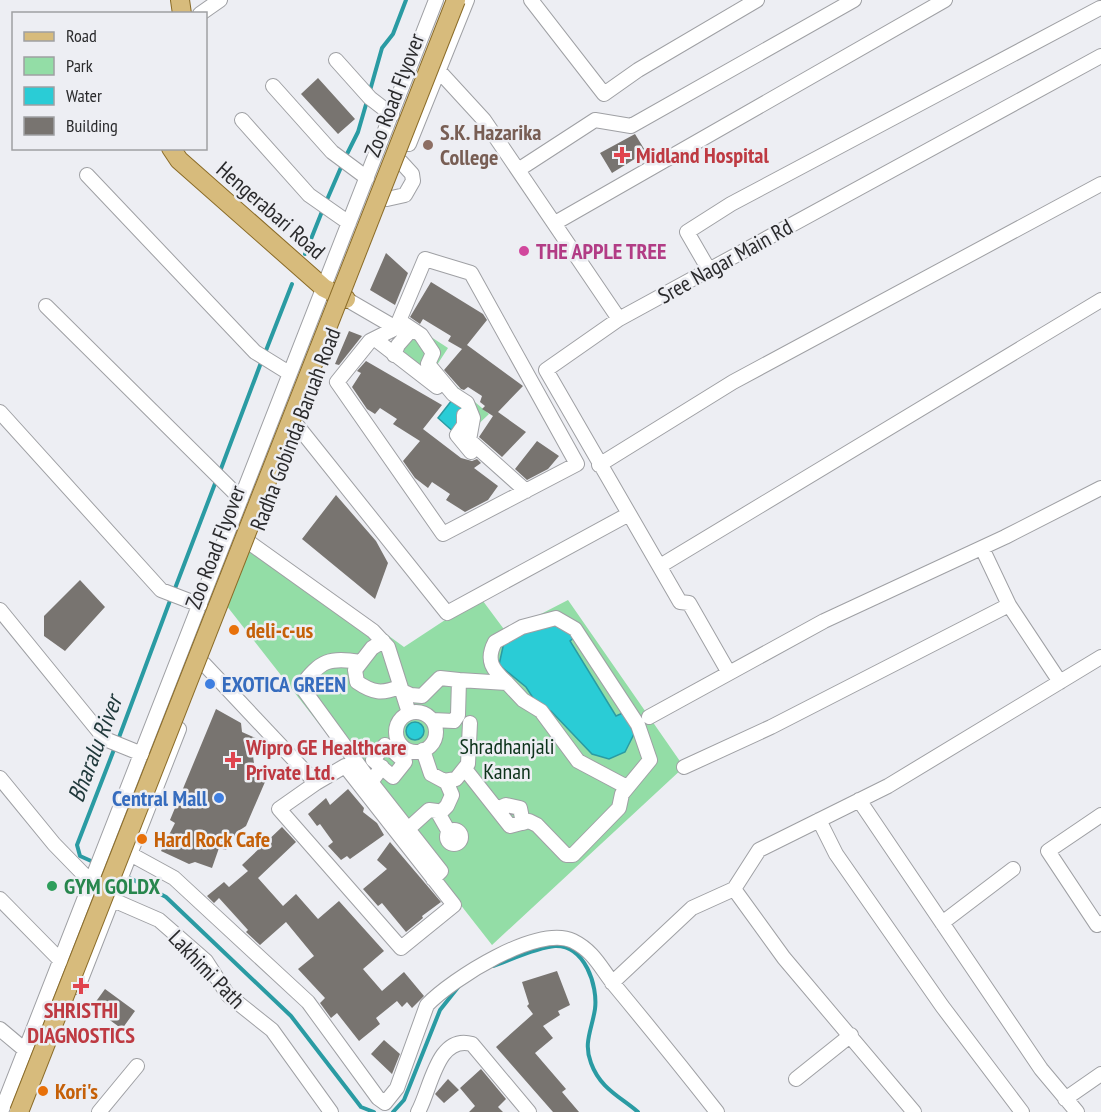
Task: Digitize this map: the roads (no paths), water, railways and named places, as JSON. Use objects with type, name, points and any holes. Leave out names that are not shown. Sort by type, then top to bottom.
[{"type":"main road","name":"Zoo Road Flyover","points":[[9,1112],[446,0]]},
{"type":"main road","name":"Zoo Road Flyover","points":[[19,1112],[456,0]]},
{"type":"main road","name":"Hengerabari Road","points":[[172,150],[179,160],[324,288],[346,299]]},
{"type":"street","points":[[203,12],[220,0]]},
{"type":"street","name":"Radha Gobinda Baruah Road","points":[[1,1112],[109,841],[289,373],[436,0]]},
{"type":"street","name":"Radha Gobinda Baruah Road","points":[[28,1112],[130,857],[296,424],[467,0]]},
{"type":"street","points":[[531,0],[604,94],[638,70],[757,0]]},
{"type":"street","points":[[518,170],[595,120],[631,126],[854,0]]},
{"type":"street","points":[[555,223],[945,0]]},
{"type":"street","points":[[709,270],[687,232],[741,198],[1099,6]]},
{"type":"street","name":"Sree Nagar Main Rd","points":[[599,465],[546,370],[619,319],[1101,56]]},
{"type":"street","points":[[336,60],[370,98],[392,115]]},
{"type":"street","points":[[439,71],[484,120],[619,319]]},
{"type":"street","points":[[273,86],[332,152],[367,178]]},
{"type":"street","points":[[242,120],[309,195],[349,223]]},
{"type":"street","points":[[87,175],[256,353],[289,373]]},
{"type":"street","points":[[729,672],[688,603],[680,602],[599,465],[733,382],[1101,184]]},
{"type":"street","points":[[425,259],[471,273],[577,464],[443,534],[336,382],[370,341],[398,324],[405,302],[425,259]]},
{"type":"street","points":[[346,299],[421,335],[434,353],[428,364],[453,394],[467,403],[473,418],[469,440],[522,493]]},
{"type":"street","points":[[660,566],[1101,300]]},
{"type":"street","points":[[46,306],[241,499]]},
{"type":"street","points":[[394,355],[398,345],[412,329]]},
{"type":"street","points":[[375,339],[394,355],[423,373],[464,410],[464,425],[457,435],[474,455],[522,493]]},
{"type":"street","points":[[0,412],[165,592],[200,605]]},
{"type":"street","points":[[296,424],[447,613],[629,514]]},
{"type":"street","points":[[649,717],[824,621],[982,548],[1101,488]]},
{"type":"street","points":[[250,543],[373,631],[383,641],[388,647],[409,713]]},
{"type":"street","points":[[982,548],[1009,605],[1060,682]]},
{"type":"street","points":[[684,767],[771,726],[1009,605]]},
{"type":"street","points":[[0,610],[109,740],[142,754]]},
{"type":"street","points":[[465,769],[510,826],[530,821],[537,825],[566,855],[573,855],[619,808],[627,787],[650,759],[638,725],[575,629],[556,618],[522,627],[495,642],[489,658],[492,669],[523,700],[541,711],[578,761],[627,787]]},
{"type":"street","points":[[383,641],[372,648],[355,670],[357,682],[372,692],[400,689],[411,695],[422,696],[440,678],[507,683]]},
{"type":"street","points":[[612,983],[692,908],[734,889],[759,850],[888,786],[1101,657]]},
{"type":"street","points":[[361,662],[336,658],[313,671],[301,686],[371,782],[441,871],[433,879]]},
{"type":"street","points":[[204,664],[316,783]]},
{"type":"street","points":[[423,750],[431,774],[446,780],[456,779],[468,764],[460,721],[459,680]]},
{"type":"street","points":[[371,782],[382,768],[393,777],[405,762],[397,748],[396,728],[399,721],[409,713],[422,713],[432,720],[460,721]]},
{"type":"street","points":[[397,748],[423,750],[435,739],[432,720]]},
{"type":"street","points":[[345,766],[454,905],[401,948],[279,809],[316,783],[345,766]]},
{"type":"street","points":[[0,778],[54,844],[93,879]]},
{"type":"street","points":[[439,814],[447,806],[452,795],[446,780]]},
{"type":"street","points":[[859,800],[1041,1069],[1077,1112]]},
{"type":"street","points":[[408,829],[429,810],[437,811],[448,835],[421,846]]},
{"type":"street","points":[[1101,815],[1048,851],[1097,925],[1101,923]]},
{"type":"street","points":[[819,820],[836,854],[942,1006],[1022,1112]]},
{"type":"street","points":[[130,857],[174,878],[308,1002],[378,1098],[385,1103],[397,1088],[427,1005],[481,963],[522,946],[553,938],[571,940],[594,954],[612,983],[717,1112]]},
{"type":"street","points":[[942,923],[1013,868]]},
{"type":"street","points":[[734,889],[784,958],[914,1112]]},
{"type":"street","name":"Lakhimi Path","points":[[115,894],[159,920],[206,961],[228,995],[272,1030],[331,1112]]},
{"type":"street","points":[[0,899],[61,961]]},
{"type":"street","points":[[0,1029],[25,1050]]},
{"type":"street","points":[[796,1079],[851,1035]]},
{"type":"street","points":[[418,1112],[445,1049],[456,1042],[472,1044],[529,1112]]},
{"type":"street","points":[[99,1112],[137,1066]]},
{"type":"street","points":[[1065,1099],[1101,1074]]},
{"type":"water","points":[[452,400],[464,410],[457,435],[438,418]]},
{"type":"water","points":[[554,623],[579,634],[570,641],[616,716],[625,712],[634,734],[625,752],[609,759],[592,754],[551,711],[537,704],[526,687],[499,665],[506,633]]},
{"type":"water","points":[[411,722],[419,722],[424,727],[422,738],[411,740],[406,735],[406,727]]},
{"type":"waterway","points":[[369,94],[382,48],[393,34],[406,0]]},
{"type":"waterway","points":[[345,158],[358,132],[367,101]]},
{"type":"waterway","points":[[326,202],[342,165]]},
{"type":"waterway","points":[[305,254],[323,209]]},
{"type":"waterway","name":"Bharalu River","points":[[265,353],[292,284]]},
{"type":"waterway","name":"Bharalu River","points":[[219,474],[262,360]]},
{"type":"waterway","name":"Bharalu River","points":[[174,591],[216,481]]},
{"type":"waterway","name":"Bharalu River","points":[[118,740],[171,598]]},
{"type":"waterway","name":"Bharalu River","points":[[109,869],[80,856],[77,845],[115,747]]},
{"type":"waterway","name":"Bharalu River","points":[[124,875],[166,897],[291,1016],[361,1107],[374,1112]]},
{"type":"waterway","name":"Bharalu River","points":[[493,966],[532,951],[555,946],[565,947],[582,959],[592,979],[595,1000],[588,1042],[591,1063],[599,1079],[638,1112]]},
{"type":"waterway","name":"Bharalu River","points":[[393,1112],[404,1100],[440,1010],[459,986]]},
{"type":"place","name":"S.K. Hazarika College","points":[[428,145]]},
{"type":"place","name":"Midland Hospital","points":[[622,155]]},
{"type":"place","name":"THE APPLE TREE","points":[[524,251]]},
{"type":"place","name":"deli-c-us","points":[[234,630]]},
{"type":"place","name":"EXOTICA GREEN","points":[[210,684]]},
{"type":"place","name":"Wipro GE Healthcare Private Ltd.","points":[[233,760]]},
{"type":"place","name":"Central Mall","points":[[219,798]]},
{"type":"place","name":"Hard Rock Cafe","points":[[142,839]]},
{"type":"place","name":"GYM GOLDX","points":[[52,886]]},
{"type":"place","name":"SHRISTHI DIAGNOSTICS","points":[[81,986]]},
{"type":"place","name":"Kori's","points":[[43,1091]]},
{"type":"park label","name":"Shradhanjali Kanan","points":[[507,758]]}]
